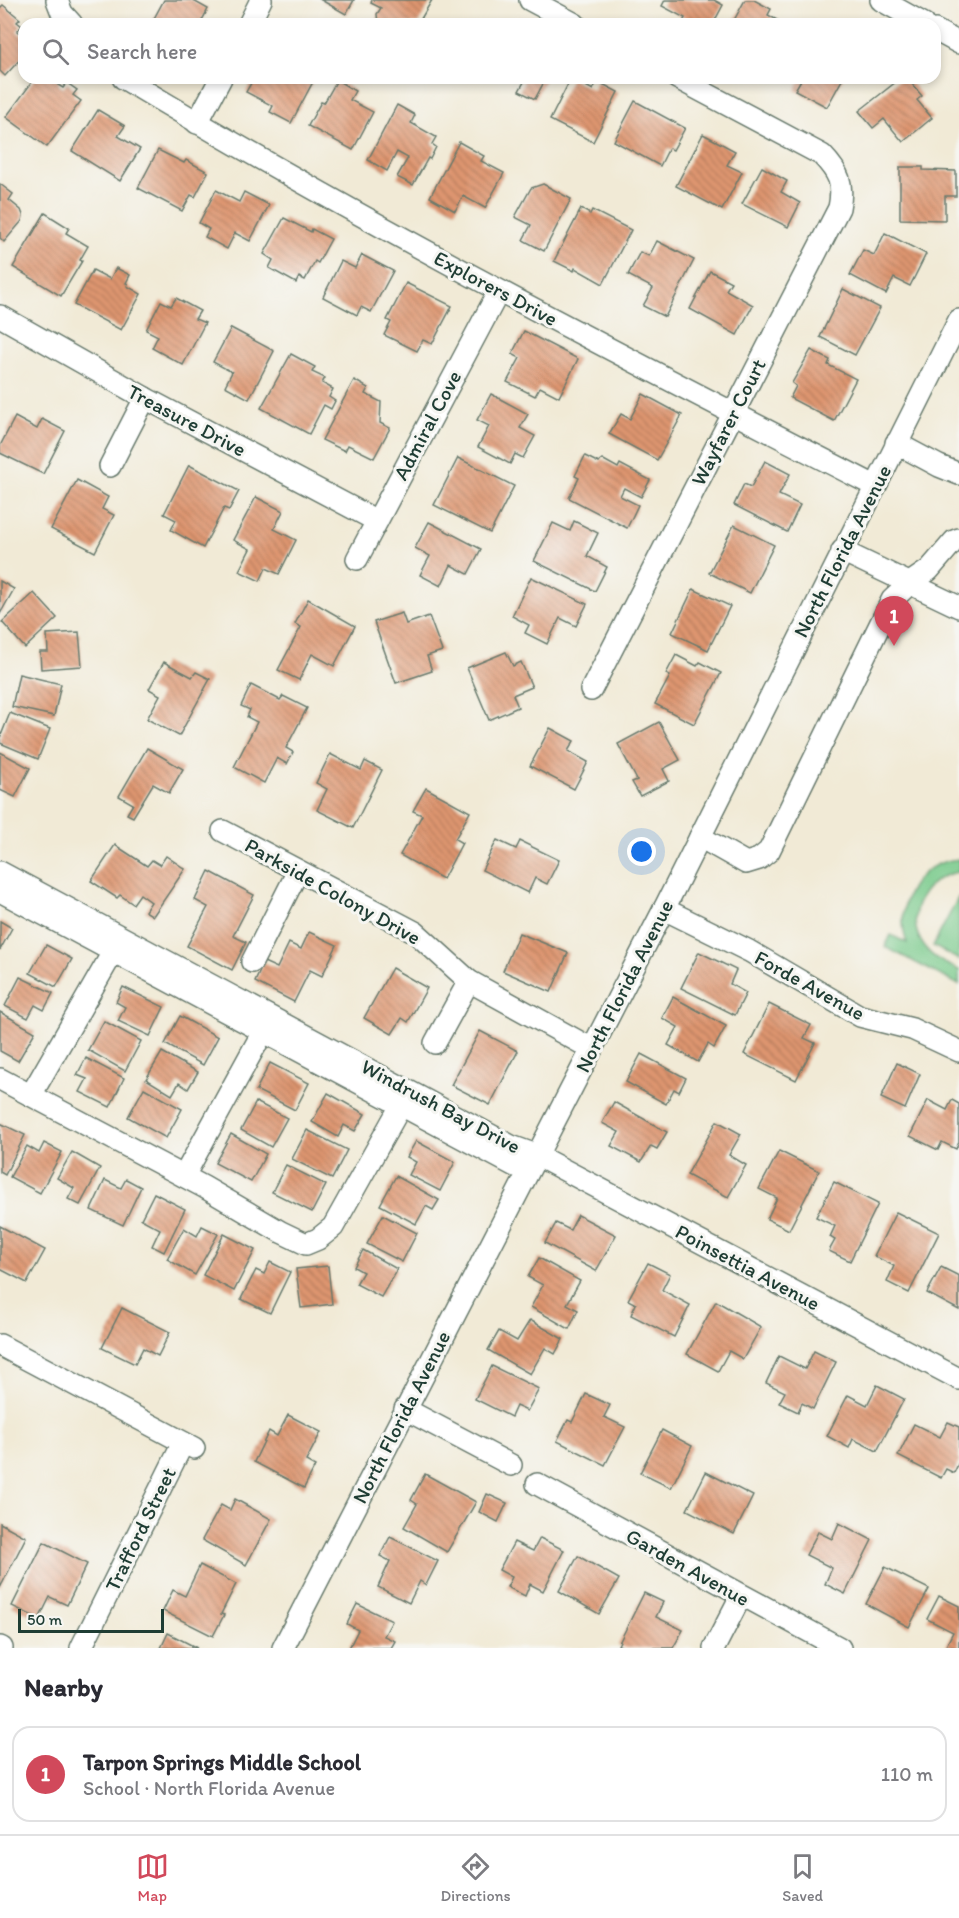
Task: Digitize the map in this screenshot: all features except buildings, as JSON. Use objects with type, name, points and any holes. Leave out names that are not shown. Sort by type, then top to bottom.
[{"type":"street","points":[[57,0],[67,18]]},
{"type":"street","points":[[252,18],[261,0]]},
{"type":"street","points":[[530,0],[564,18]]},
{"type":"street","points":[[881,0],[913,18]]},
{"type":"street","points":[[941,33],[959,43]]},
{"type":"street","name":"Explorers Drive","points":[[133,84],[197,123],[499,291],[875,486]]},
{"type":"street","points":[[197,123],[218,84]]},
{"type":"street","name":"Wayfarer Court","points":[[591,690],[839,208],[841,196],[838,174],[822,155],[688,84]]},
{"type":"street","name":"Admiral Cove","points":[[357,559],[499,291]]},
{"type":"street","name":"Treasure Drive","points":[[0,316],[145,398],[376,521]]},
{"type":"street","name":"North Florida Avenue","points":[[283,1648],[664,909],[959,320]]},
{"type":"street","points":[[110,466],[145,398]]},
{"type":"street","points":[[896,443],[959,474]]},
{"type":"street","points":[[700,837],[746,862],[759,859],[769,851],[892,600],[910,583],[929,570],[954,541],[959,539]]},
{"type":"street","points":[[842,551],[959,608]]},
{"type":"street","name":"Parkside Colony Drive","points":[[223,831],[415,932],[469,981],[592,1049]]},
{"type":"street","points":[[252,962],[298,871]]},
{"type":"street","name":"Windrush Bay Drive","points":[[0,872],[118,944],[405,1097],[511,1146],[536,1155]]},
{"type":"street","name":"Windrush Bay Drive","points":[[0,891],[118,944]]},
{"type":"street","name":"Forde Avenue","points":[[664,909],[748,951],[860,1016],[912,1029],[959,1051]]},
{"type":"street","points":[[32,1095],[118,944]]},
{"type":"street","points":[[435,1043],[469,981]]},
{"type":"street","points":[[184,1176],[268,1024]]},
{"type":"street","points":[[0,1079],[184,1176],[306,1244],[318,1239],[333,1227],[405,1097]]},
{"type":"street","name":"Poinsettia Avenue","points":[[536,1155],[959,1379]]},
{"type":"street","name":"Trafford Street","points":[[0,1345],[188,1445],[81,1648]]},
{"type":"street","points":[[405,1409],[511,1465]]},
{"type":"street","name":"Garden Avenue","points":[[537,1484],[840,1648]]},
{"type":"street","points":[[714,1648],[741,1596]]},
{"type":"green space","points":[[959,859],[959,872],[936,881],[920,899],[915,922],[918,934],[927,950],[959,970],[959,985],[885,947],[891,935],[907,943],[903,928],[903,914],[906,900],[920,877],[931,868],[944,862]]},
{"type":"green space","points":[[959,896],[959,960],[933,946]]},
{"type":"place","name":"Tarpon Springs Middle School","points":[[894,646]]}]
